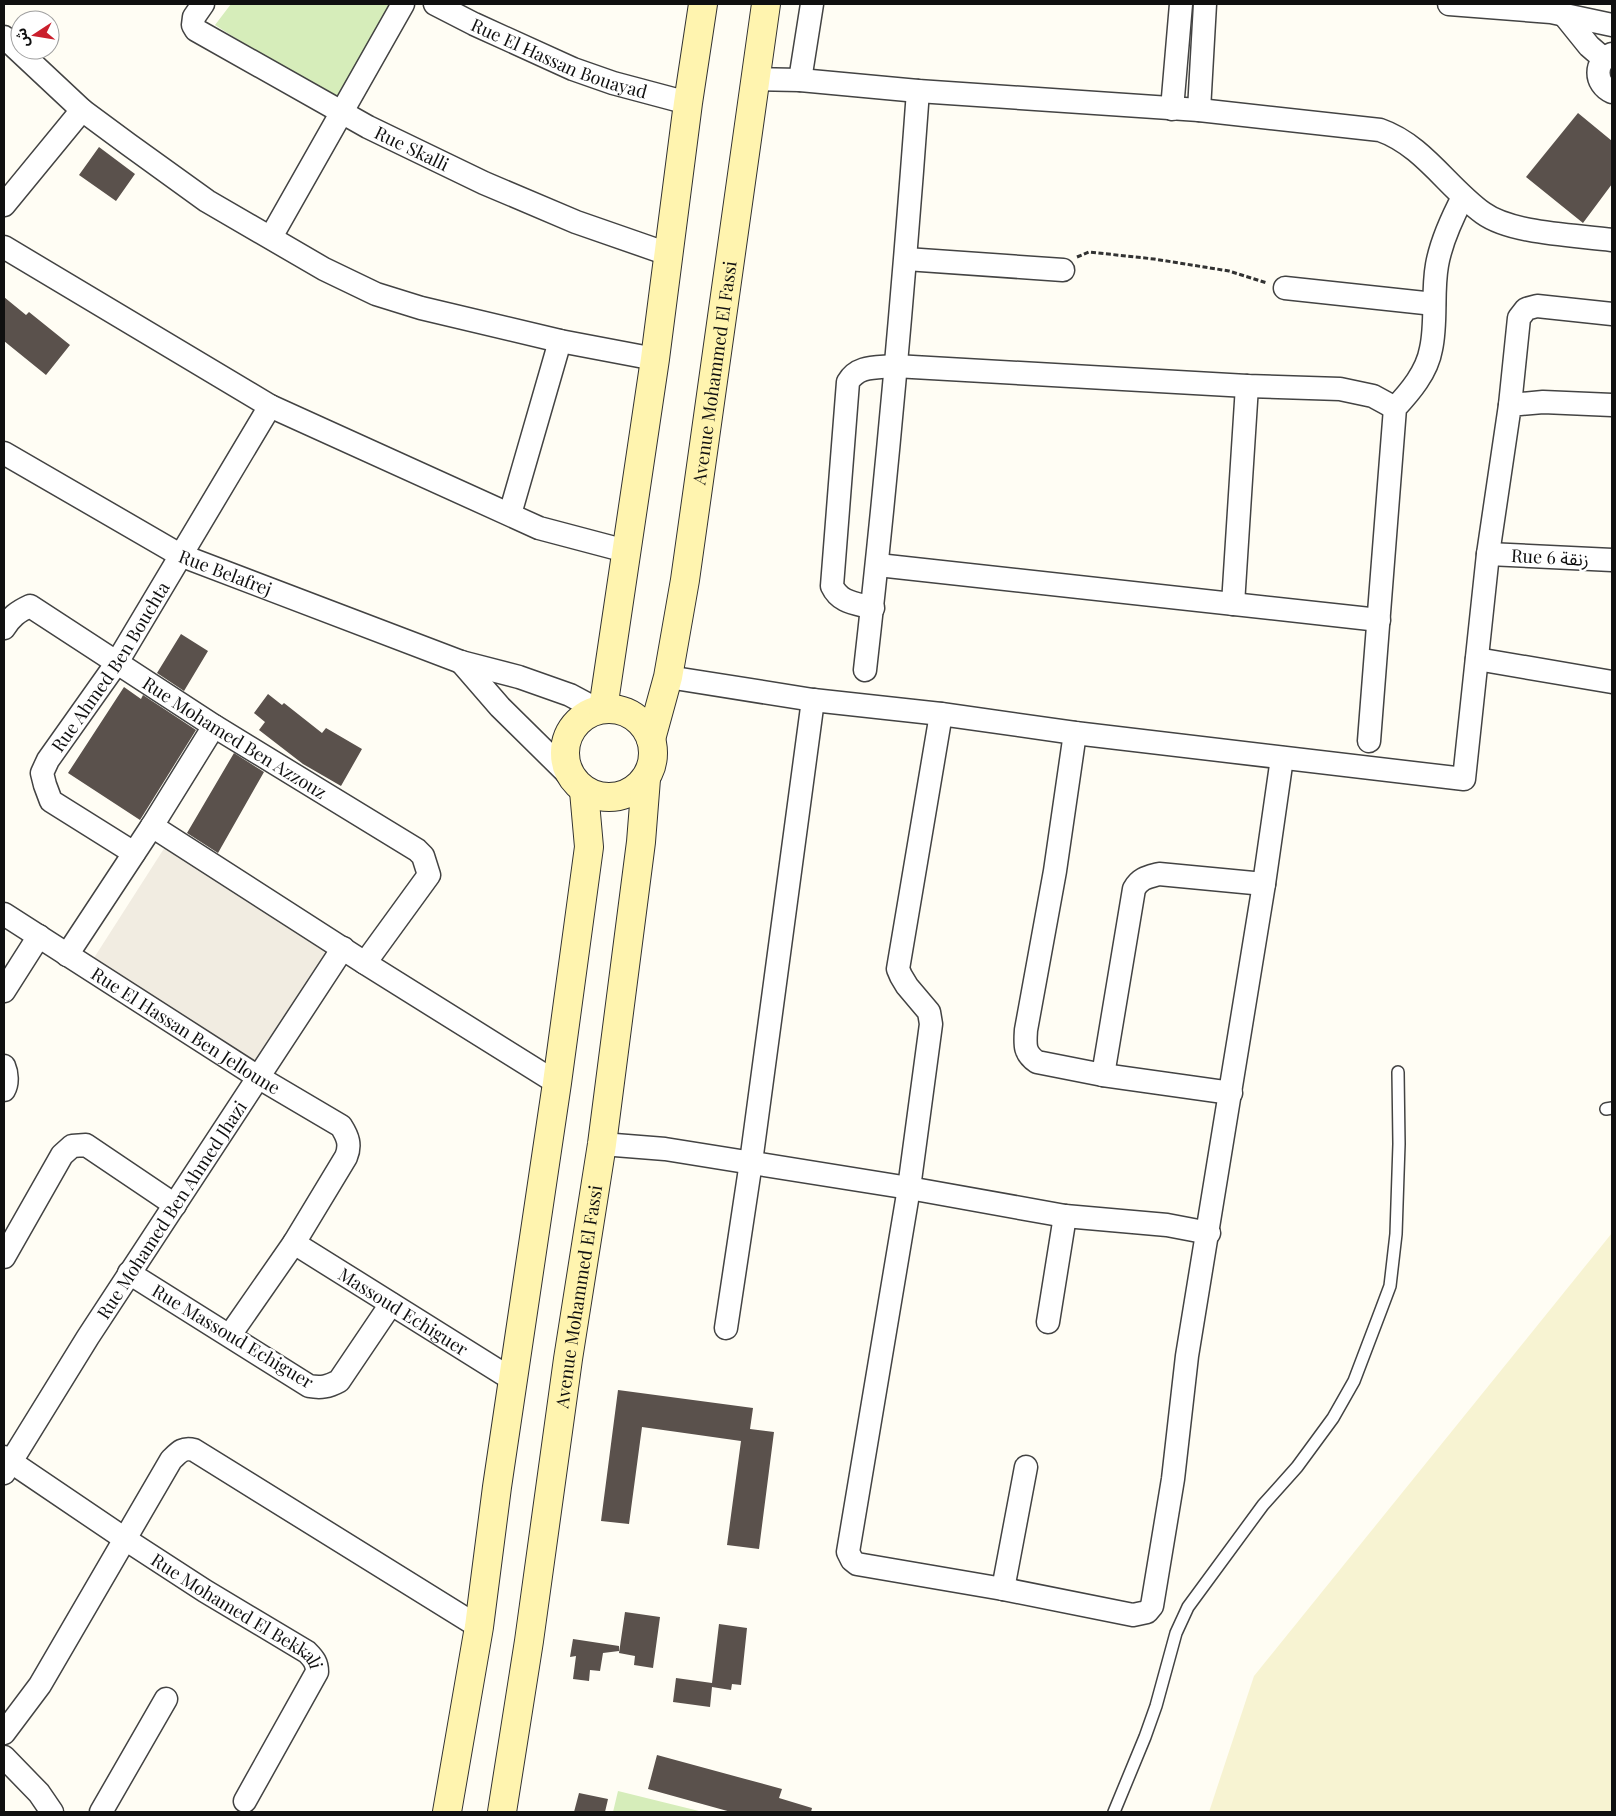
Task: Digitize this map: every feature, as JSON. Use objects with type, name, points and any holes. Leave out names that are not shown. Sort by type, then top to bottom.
[{"type":"main road","points":[[600,709],[655,359],[688,103],[703,4]]},
{"type":"main road","name":"Avenue Mohammed El Fassi","points":[[502,1812],[530,1641],[568,1359],[602,1144],[641,842],[646,779],[652,766],[654,752],[652,738],[668,677],[685,580],[754,78],[766,4]]},
{"type":"main road","points":[[447,1812],[479,1627],[513,1380],[558,1083],[589,847],[578,785],[566,766],[564,752],[567,738],[574,725],[584,716],[600,709],[618,709],[632,715],[644,725],[652,738]]},
{"type":"main road","points":[[578,785],[600,797],[618,797],[634,791],[646,779]]},
{"type":"street","name":"Rue Skalli","points":[[203,4],[194,17],[193,25],[196,30],[376,131],[493,186],[576,222],[668,254]]},
{"type":"street","points":[[271,237],[403,4]]},
{"type":"street","name":"Rue El Hassan Bouayad","points":[[435,4],[573,69],[613,83],[688,103]]},
{"type":"street","points":[[800,80],[812,4]]},
{"type":"street","points":[[1172,110],[1181,4]]},
{"type":"street","points":[[1199,110],[1205,4]]},
{"type":"street","points":[[1449,4],[1556,10],[1612,25]]},
{"type":"street","points":[[1556,10],[1589,46],[1608,56],[1599,65],[1598,73],[1604,87],[1612,92]]},
{"type":"street","points":[[4,37],[82,110],[207,201],[324,268],[376,294],[421,308],[560,341],[655,359]]},
{"type":"street","points":[[754,78],[800,80],[1172,110],[1199,110],[1370,129],[1394,135],[1408,144],[1463,197],[1484,214],[1505,224],[1538,231],[1612,240]]},
{"type":"street","points":[[866,670],[878,565],[906,259],[918,91]]},
{"type":"street","points":[[4,205],[82,110]]},
{"type":"street","points":[[1369,741],[1395,408],[1408,394],[1421,374],[1431,352],[1434,334],[1434,285],[1437,262],[1452,220],[1463,197]]},
{"type":"street","points":[[4,247],[270,406],[539,528],[626,551]]},
{"type":"street","points":[[906,259],[1063,270]]},
{"type":"street","points":[[1285,288],[1434,304]]},
{"type":"street","points":[[668,677],[812,700],[941,714],[1075,733],[1464,779],[1488,554],[1508,414],[1519,318],[1526,309],[1537,306],[1612,314]]},
{"type":"street","points":[[510,514],[560,341]]},
{"type":"street","points":[[872,608],[842,600],[832,586],[848,382],[859,370],[895,366],[1340,390],[1373,396],[1395,408]]},
{"type":"street","points":[[1233,604],[1247,386]]},
{"type":"street","points":[[1508,414],[1543,402],[1612,406]]},
{"type":"street","name":"Rue Ahmed Ben Bouchta","points":[[134,853],[51,801],[42,773],[48,760],[116,664],[270,406]]},
{"type":"street","name":"Rue Belafrej","points":[[4,453],[180,555],[461,662],[520,677],[570,695],[600,709]]},
{"type":"street","name":"Rue 6 زنقة","points":[[1488,554],[1612,560]]},
{"type":"street","points":[[878,565],[1379,620]]},
{"type":"street","name":"Rue Mohamed Ben Azzouz","points":[[4,628],[10,618],[17,612],[30,606],[116,664],[423,856],[429,874],[365,963]]},
{"type":"street","points":[[1477,659],[1612,682]]},
{"type":"street","name":"Rue Belafrej","points":[[461,662],[500,707],[578,785]]},
{"type":"street","points":[[726,1328],[751,1162],[812,700]]},
{"type":"street","points":[[941,714],[898,969],[907,986],[929,1012],[931,1024],[909,1188],[848,1552],[852,1560],[857,1564],[1003,1589],[1133,1615],[1147,1612],[1152,1606],[1173,1479],[1188,1356],[1264,884],[1282,758]]},
{"type":"street","points":[[67,955],[152,826],[214,726]]},
{"type":"street","points":[[1075,733],[1055,871],[1026,1030],[1025,1045],[1029,1057],[1037,1062],[1103,1075],[1230,1093]]},
{"type":"street","points":[[152,826],[365,963],[558,1083]]},
{"type":"street","points":[[1103,1075],[1134,889],[1138,883],[1144,878],[1159,874],[1264,884]]},
{"type":"street","name":"Rue El Hassan Ben Jelloune","points":[[4,914],[258,1077],[341,1126],[347,1135],[350,1148],[294,1242]]},
{"type":"street","points":[[4,991],[39,936]]},
{"type":"street","name":"Rue Mohamed Ben Ahmed Jhazi","points":[[6,1464],[343,948]]},
{"type":"street","points":[[4,1066],[6,1070],[4,1090]]},
{"type":"street","points":[[602,1144],[665,1149],[751,1162],[1064,1216],[1167,1225],[1209,1233]]},
{"type":"street","points":[[4,1257],[62,1155],[72,1146],[86,1145],[175,1205]]},
{"type":"street","points":[[1048,1322],[1064,1216]]},
{"type":"street","points":[[230,1335],[294,1242]]},
{"type":"street","name":"Massoud Echiguer","points":[[294,1242],[513,1380]]},
{"type":"street","name":"Rue Massoud Echiguer","points":[[129,1273],[309,1386],[319,1388],[330,1386],[338,1381],[392,1304]]},
{"type":"street","points":[[4,1733],[40,1685],[171,1460],[186,1448],[194,1450],[479,1627]]},
{"type":"street","name":"Rue Mohamed El Bekkali","points":[[6,1464],[205,1591],[307,1652],[317,1665],[318,1672],[245,1802]]},
{"type":"street","points":[[1003,1589],[1026,1467]]},
{"type":"street","points":[[101,1812],[166,1699]]},
{"type":"street","points":[[4,1757],[39,1793],[52,1812]]},
{"type":"lane","points":[[1114,1812],[1146,1737],[1176,1634],[1188,1607],[1263,1505],[1296,1467],[1333,1418],[1354,1381],[1390,1286],[1396,1234],[1399,1144],[1398,1072]]},
{"type":"path","points":[[1063,270],[1077,257],[1089,252],[1154,259],[1229,272],[1285,288]]},
{"type":"shaded area","points":[[165,847],[334,956],[258,1071],[92,961]]},
{"type":"shaded area","points":[[1612,1233],[1612,1812],[1209,1812],[1254,1676]]},
{"type":"green space","points":[[231,4],[401,4],[340,105],[215,25]]},
{"type":"green space","points":[[618,1791],[703,1812],[613,1812]]},
{"type":"building","points":[[1578,113],[1612,141],[1612,184],[1583,223],[1526,177]]},
{"type":"building","points":[[99,147],[135,174],[116,201],[79,175]]},
{"type":"building","points":[[4,297],[26,315],[29,312],[70,345],[46,375],[4,341]]},
{"type":"building","points":[[181,634],[208,651],[184,691],[157,673]]},
{"type":"building","points":[[124,687],[141,699],[143,695],[196,730],[140,820],[68,773]]},
{"type":"building","points":[[268,694],[282,705],[284,703],[322,733],[326,728],[362,749],[341,786],[303,764],[259,730],[265,722],[254,713]]},
{"type":"building","points":[[234,753],[264,772],[218,853],[187,833]]},
{"type":"building","points":[[618,1390],[753,1408],[750,1429],[774,1432],[759,1549],[727,1545],[741,1441],[642,1427],[629,1524],[601,1521]]},
{"type":"building","points":[[625,1612],[660,1617],[653,1668],[634,1665],[635,1656],[619,1653]]},
{"type":"building","points":[[719,1624],[747,1628],[741,1685],[732,1684],[731,1690],[712,1687],[710,1707],[673,1702],[676,1678],[712,1683]]},
{"type":"building","points":[[573,1639],[619,1646],[619,1651],[603,1653],[600,1671],[590,1670],[589,1681],[573,1679],[576,1656],[570,1657]]},
{"type":"building","points":[[657,1755],[782,1789],[779,1798],[812,1808],[811,1812],[731,1812],[648,1789]]},
{"type":"building","points":[[579,1793],[608,1799],[605,1812],[574,1812]]}]
